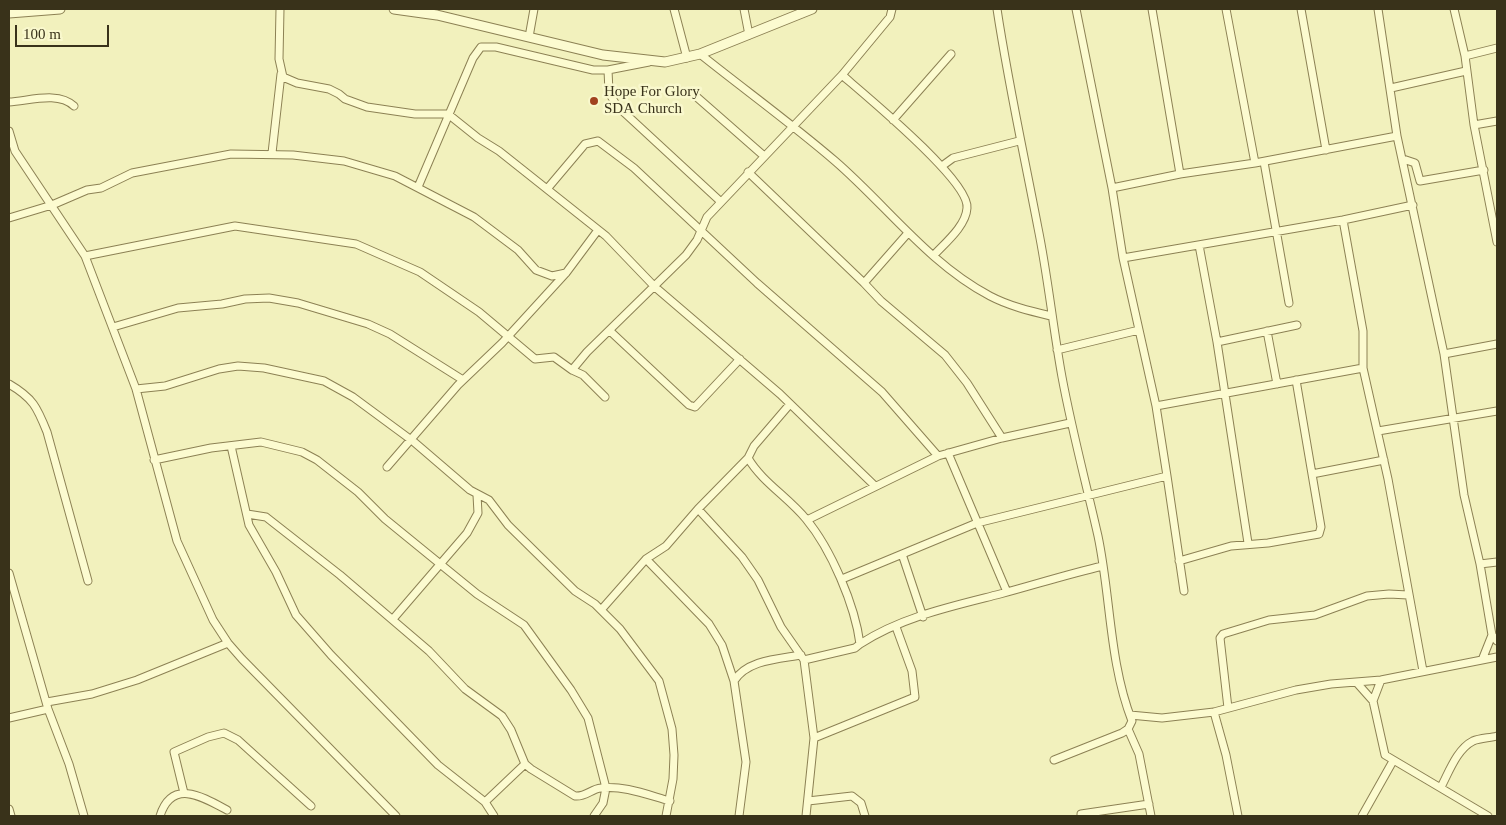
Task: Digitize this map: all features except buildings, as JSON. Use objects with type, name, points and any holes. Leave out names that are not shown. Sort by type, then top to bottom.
[{"type":"street","points":[[9,13],[60,9]]},
{"type":"street","points":[[272,153],[281,74],[279,59],[280,9]]},
{"type":"street","points":[[397,9],[437,16],[603,55],[664,62],[700,54],[812,9]]},
{"type":"street","points":[[529,37],[534,9]]},
{"type":"street","points":[[674,9],[687,58]]},
{"type":"street","points":[[744,9],[749,34]]},
{"type":"street","points":[[572,370],[692,248],[707,217],[842,75],[890,17],[892,9]]},
{"type":"street","points":[[997,9],[1019,141],[1039,230],[1051,316],[1070,423],[1103,566],[1116,665],[1122,692],[1132,721],[1128,729],[1054,760]]},
{"type":"street","points":[[1076,9],[1124,258],[1156,406],[1184,591]]},
{"type":"street","points":[[1152,9],[1180,174]]},
{"type":"street","points":[[1226,9],[1255,163]]},
{"type":"street","points":[[1301,9],[1326,150]]},
{"type":"street","points":[[1378,9],[1398,136],[1444,354],[1464,495],[1495,638],[1482,660]]},
{"type":"street","points":[[1454,9],[1465,56],[1474,125],[1497,242]]},
{"type":"street","points":[[418,187],[476,52],[485,46],[593,70],[608,70],[654,61]]},
{"type":"street","points":[[1465,56],[1497,48]]},
{"type":"street","points":[[700,54],[836,162],[908,233],[964,279],[992,297],[1019,308],[1051,316]]},
{"type":"street","points":[[893,120],[951,54]]},
{"type":"street","points":[[608,70],[609,92],[616,105],[721,202]]},
{"type":"street","points":[[1391,88],[1466,72]]},
{"type":"street","points":[[281,74],[286,79],[297,83],[329,89],[340,94],[345,99],[367,107],[415,114],[448,114],[598,230],[655,287],[790,404],[875,486]]},
{"type":"street","points":[[842,75],[942,166],[965,199],[968,207],[960,224],[934,255]]},
{"type":"street","points":[[691,92],[764,156]]},
{"type":"street","points":[[9,102],[53,98],[67,100],[74,106]]},
{"type":"street","points":[[1474,125],[1497,121]]},
{"type":"street","points":[[9,131],[15,151],[85,256],[136,390],[177,541],[213,620],[228,643],[396,816]]},
{"type":"street","points":[[1112,188],[1180,174],[1264,162],[1398,136]]},
{"type":"street","points":[[547,189],[585,144],[598,141],[634,168],[757,283],[882,392],[938,456]]},
{"type":"street","points":[[942,166],[953,158],[1019,141]]},
{"type":"street","points":[[9,218],[52,205],[87,190],[105,186],[132,173],[230,154],[272,153],[344,161],[395,176],[474,216],[518,250],[536,270],[552,276],[566,273]]},
{"type":"street","points":[[1403,159],[1415,163],[1420,181],[1484,170]]},
{"type":"street","points":[[1264,162],[1289,303]]},
{"type":"street","points":[[748,172],[881,301],[945,355],[967,383],[1002,438]]},
{"type":"street","points":[[1124,258],[1275,230],[1343,220],[1413,205]]},
{"type":"street","points":[[1343,220],[1363,331],[1363,368],[1384,460],[1423,671]]},
{"type":"street","points":[[85,256],[235,226],[356,244],[420,272],[510,336],[535,359],[554,357],[572,370],[583,375],[605,397]]},
{"type":"street","points":[[387,467],[462,380],[510,336],[566,273],[598,230]]},
{"type":"street","points":[[864,283],[908,233]]},
{"type":"street","points":[[1198,245],[1226,394],[1248,543]]},
{"type":"street","points":[[113,327],[178,308],[222,304],[244,299],[269,298],[298,303],[368,324],[390,334],[462,380]]},
{"type":"street","points":[[1217,342],[1297,324]]},
{"type":"street","points":[[610,330],[689,405],[695,407],[740,359]]},
{"type":"street","points":[[1057,350],[1139,330]]},
{"type":"street","points":[[1267,331],[1277,384]]},
{"type":"street","points":[[1444,354],[1497,344]]},
{"type":"street","points":[[136,390],[187,380],[219,369],[238,366],[264,368],[324,381],[353,397],[410,439],[476,495],[489,500],[508,525],[575,591],[601,610],[620,630],[659,681],[672,729],[674,755],[670,801],[666,816]]},
{"type":"street","points":[[1156,406],[1363,368]]},
{"type":"street","points":[[1179,560],[1248,543],[1268,543],[1319,534],[1321,527],[1296,380]]},
{"type":"street","points":[[9,384],[27,394],[38,410],[46,432],[88,581]]},
{"type":"street","points":[[601,610],[646,559],[666,546],[698,509],[748,458],[754,446],[790,404]]},
{"type":"street","points":[[1378,431],[1497,411]]},
{"type":"street","points":[[807,520],[938,456],[1002,438],[1070,423]]},
{"type":"street","points":[[154,460],[260,442],[302,452],[317,460],[358,492],[385,519],[490,604],[524,625],[588,718],[606,788],[603,803],[594,816]]},
{"type":"street","points":[[231,446],[247,514],[255,538],[276,572],[296,615],[331,655],[433,761],[485,802],[494,816]]},
{"type":"street","points":[[948,453],[976,523],[1007,592]]},
{"type":"street","points":[[748,458],[755,470],[807,520],[842,579],[860,644]]},
{"type":"street","points":[[1312,474],[1384,460]]},
{"type":"street","points":[[842,579],[976,523],[1167,476]]},
{"type":"street","points":[[393,619],[473,524],[478,514],[476,495]]},
{"type":"street","points":[[698,509],[747,564],[758,580],[780,627],[802,657],[814,738],[806,816]]},
{"type":"street","points":[[247,514],[266,517],[393,619],[429,651],[465,689],[502,716],[511,730],[525,764],[575,796],[589,794],[598,788],[606,788],[624,789],[670,801]]},
{"type":"street","points":[[902,554],[923,617]]},
{"type":"street","points":[[646,559],[709,624],[722,645],[734,681],[746,762],[746,778],[739,816]]},
{"type":"street","points":[[1480,564],[1497,562]]},
{"type":"street","points":[[734,681],[739,673],[747,667],[855,648],[872,637],[923,617],[1053,578],[1103,566]]},
{"type":"street","points":[[9,573],[47,706],[69,764],[84,816]]},
{"type":"street","points":[[1228,708],[1220,648],[1220,638],[1223,634],[1269,620],[1314,615],[1367,596],[1408,595]]},
{"type":"street","points":[[814,738],[915,697],[912,671],[896,627]]},
{"type":"street","points":[[9,718],[137,680],[228,643]]},
{"type":"street","points":[[1130,715],[1162,718],[1214,712],[1296,690],[1330,684],[1381,680],[1497,657]]},
{"type":"street","points":[[1373,701],[1381,680]]},
{"type":"street","points":[[1357,683],[1373,701],[1383,752],[1488,816]]},
{"type":"street","points":[[1214,712],[1226,755],[1238,816]]},
{"type":"street","points":[[1128,729],[1139,754],[1152,816]]},
{"type":"street","points":[[184,793],[174,752],[208,736],[224,733],[238,740],[311,806]]},
{"type":"street","points":[[1441,787],[1460,753],[1468,744],[1476,740],[1497,736]]},
{"type":"street","points":[[1362,816],[1394,760]]},
{"type":"street","points":[[485,802],[525,764]]},
{"type":"street","points":[[160,816],[167,802],[177,794],[184,793],[206,799],[227,810]]},
{"type":"street","points":[[808,801],[852,796],[861,803],[865,816]]},
{"type":"street","points":[[1081,816],[1081,814],[1099,810],[1149,804]]},
{"type":"street","points":[[9,809],[11,816]]},
{"type":"place","name":"Hope For Glory SDA Church","points":[[594,101]]}]
